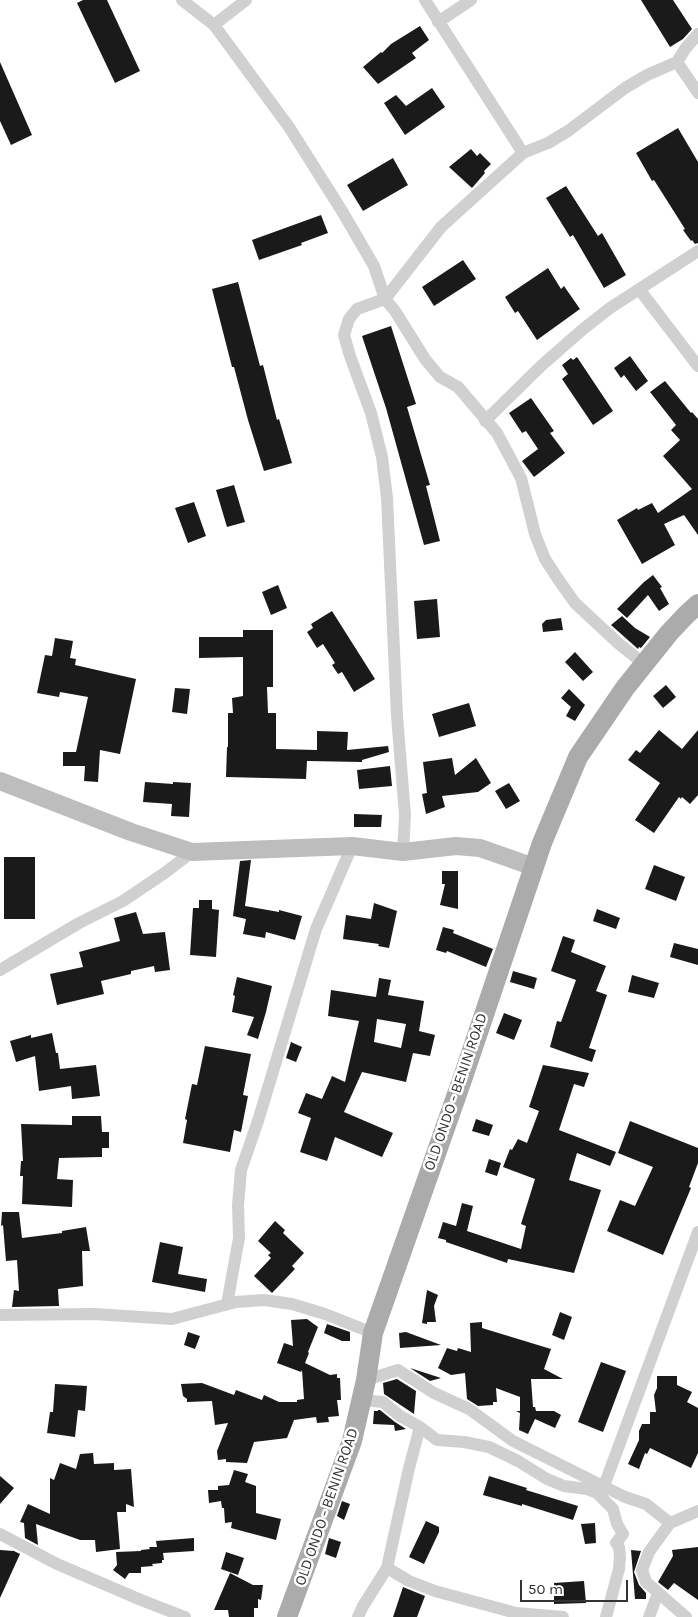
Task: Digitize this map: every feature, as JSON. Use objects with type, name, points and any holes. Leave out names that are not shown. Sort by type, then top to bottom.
[{"type":"main road","name":"OLD ONDO - BENIN ROAD","points":[[288,1617],[352,1441],[366,1380],[373,1333],[463,1077],[542,843],[578,757],[644,664],[686,614],[698,604]]},
{"type":"street","points":[[182,0],[214,24],[289,127],[374,266],[385,299],[395,311],[425,359],[440,377],[458,387],[497,433],[521,478],[535,534],[545,559],[558,579],[575,603],[618,644],[644,664]]},
{"type":"street","points":[[214,24],[246,0]]},
{"type":"street","points":[[425,0],[524,153]]},
{"type":"street","points":[[438,22],[471,0]]},
{"type":"street","points":[[403,852],[405,815],[397,716],[387,498],[382,457],[371,413],[344,335],[348,319],[357,309],[385,299],[441,227],[524,153],[548,143],[575,126],[625,88],[647,75],[677,62],[698,34]]},
{"type":"street","points":[[677,62],[698,93]]},
{"type":"street","points":[[486,421],[540,366],[582,330],[610,308],[698,251]]},
{"type":"street","points":[[639,290],[698,366]]},
{"type":"street","points":[[0,781],[131,832],[192,852],[352,846],[403,852],[456,846],[480,848],[534,867]]},
{"type":"street","points":[[227,1304],[239,1238],[240,1170],[258,1121],[316,929],[352,846]]},
{"type":"street","points":[[0,970],[79,923],[123,901],[192,852]]},
{"type":"street","points":[[604,1486],[698,1232]]},
{"type":"street","points":[[0,1315],[94,1314],[172,1319],[236,1302],[264,1300],[292,1304],[325,1314],[373,1333]]},
{"type":"street","points":[[366,1380],[398,1370],[434,1393],[469,1409],[513,1441],[625,1497],[646,1504],[670,1523]]},
{"type":"street","points":[[361,1400],[382,1402],[437,1440],[464,1442],[489,1447],[518,1461],[547,1479],[564,1486],[587,1489],[597,1493],[613,1509],[617,1524],[623,1534],[616,1543],[619,1547],[619,1569],[606,1617]]},
{"type":"street","points":[[358,1617],[388,1568],[409,1468],[420,1427]]},
{"type":"street","points":[[686,1617],[646,1582],[642,1570],[649,1552],[660,1534],[670,1523],[698,1511]]},
{"type":"street","points":[[0,1534],[57,1564],[185,1617]]},
{"type":"street","points":[[388,1568],[409,1581],[435,1591],[516,1613],[563,1617]]},
{"type":"street","points":[[648,1617],[658,1593]]},
{"type":"building","points":[[83,0],[107,0],[140,71],[115,83],[77,3]]},
{"type":"building","points":[[641,0],[673,0],[692,29],[683,39],[670,47]]},
{"type":"building","points":[[420,26],[429,40],[412,53],[416,58],[378,84],[363,67],[391,44]]},
{"type":"building","points":[[0,62],[32,135],[11,145],[0,121]]},
{"type":"building","points":[[432,88],[445,107],[405,135],[384,103],[396,95],[406,106]]},
{"type":"building","points":[[678,128],[698,162],[698,243],[695,244],[683,230],[685,229],[654,180],[652,181],[636,153]]},
{"type":"building","points":[[471,149],[477,156],[480,153],[491,164],[472,188],[449,167]]},
{"type":"building","points":[[393,158],[408,185],[363,211],[347,185]]},
{"type":"building","points":[[566,186],[598,236],[602,233],[626,275],[604,288],[573,235],[570,237],[546,198]]},
{"type":"building","points":[[321,215],[328,233],[301,243],[302,245],[259,260],[252,240]]},
{"type":"building","points":[[463,260],[476,279],[434,306],[422,287]]},
{"type":"building","points":[[548,268],[561,289],[564,286],[580,309],[537,340],[518,311],[515,313],[505,297]]},
{"type":"building","points":[[238,282],[260,366],[263,365],[277,420],[279,419],[292,463],[264,471],[234,367],[232,367],[212,289]]},
{"type":"building","points":[[391,326],[416,404],[407,407],[430,485],[426,486],[440,541],[424,545],[386,408],[362,336]]},
{"type":"building","points":[[630,356],[648,381],[636,391],[624,375],[621,378],[614,368]]},
{"type":"building","points":[[577,357],[613,411],[593,425],[562,379],[568,374],[562,365],[571,358],[573,360]]},
{"type":"building","points":[[665,381],[698,419],[698,535],[684,515],[664,524],[675,545],[642,564],[617,520],[637,508],[638,510],[652,503],[658,513],[692,489],[663,456],[680,440],[671,430],[676,425],[650,392]]},
{"type":"building","points":[[531,398],[554,431],[550,433],[565,453],[534,477],[522,461],[538,449],[526,431],[522,433],[509,413]]},
{"type":"building","points":[[234,485],[245,522],[227,527],[216,490]]},
{"type":"building","points":[[194,502],[206,536],[188,543],[175,508]]},
{"type":"building","points":[[653,575],[662,587],[660,588],[669,604],[659,611],[648,595],[627,618],[617,609]]},
{"type":"building","points":[[278,585],[287,608],[271,615],[262,592]]},
{"type":"building","points":[[437,599],[440,637],[417,639],[414,601]]},
{"type":"building","points":[[332,611],[375,679],[354,692],[342,672],[338,674],[332,665],[335,663],[323,644],[317,648],[307,632],[313,628],[311,624]]},
{"type":"building","points":[[622,616],[635,628],[650,637],[641,648],[639,647],[638,649],[611,625]]},
{"type":"building","points":[[561,618],[563,630],[543,632],[542,624],[546,620]]},
{"type":"building","points":[[243,630],[273,630],[273,687],[267,687],[268,713],[276,713],[276,749],[317,750],[317,731],[348,732],[347,750],[388,746],[389,752],[362,760],[362,762],[307,761],[306,779],[226,777],[228,713],[233,713],[232,698],[243,696],[243,657],[199,658],[199,637],[243,637]]},
{"type":"building","points":[[55,638],[73,641],[70,658],[76,659],[75,665],[136,679],[120,754],[100,750],[98,782],[84,781],[85,766],[63,766],[63,752],[76,752],[88,697],[60,692],[59,697],[37,693],[45,655],[52,656]]},
{"type":"building","points":[[575,652],[593,672],[583,681],[565,662]]},
{"type":"building","points":[[666,685],[676,697],[663,708],[653,696]]},
{"type":"building","points":[[175,688],[190,689],[187,714],[172,712]]},
{"type":"building","points":[[569,689],[585,705],[575,721],[566,716],[571,707],[561,698]]},
{"type":"building","points":[[469,703],[476,726],[439,737],[432,714]]},
{"type":"building","points":[[659,730],[682,749],[698,730],[698,795],[690,804],[682,797],[681,799],[679,797],[654,833],[635,820],[660,783],[628,760],[636,750],[640,753]]},
{"type":"building","points":[[452,758],[455,775],[476,758],[491,783],[478,792],[442,796],[445,807],[426,814],[422,794],[427,793],[423,762]]},
{"type":"building","points":[[390,766],[392,786],[359,789],[357,770]]},
{"type":"building","points":[[145,782],[191,783],[189,817],[171,816],[172,804],[143,802]]},
{"type":"building","points":[[509,783],[520,801],[506,809],[495,791]]},
{"type":"building","points":[[354,814],[382,815],[381,827],[354,827]]},
{"type":"building","points":[[4,857],[35,857],[35,919],[4,919]]},
{"type":"building","points":[[251,860],[245,906],[279,912],[279,910],[302,916],[295,940],[266,932],[265,938],[243,934],[246,919],[233,916],[240,861]]},
{"type":"building","points":[[654,865],[685,877],[676,901],[645,889]]},
{"type":"building","points":[[442,871],[458,871],[458,909],[440,905],[445,884],[442,884]]},
{"type":"building","points":[[199,900],[212,900],[212,909],[219,910],[216,957],[190,955],[193,908],[199,908]]},
{"type":"building","points":[[374,903],[397,911],[389,948],[378,946],[379,944],[343,939],[346,915],[371,919]]},
{"type":"building","points":[[597,909],[620,918],[616,929],[593,921]]},
{"type":"building","points":[[136,912],[143,934],[165,932],[170,970],[155,972],[154,966],[131,971],[131,974],[101,981],[104,994],[57,1005],[50,974],[83,967],[79,952],[120,941],[114,918]]},
{"type":"building","points":[[443,927],[454,930],[453,933],[493,949],[486,967],[447,951],[446,953],[436,950]]},
{"type":"building","points":[[563,936],[575,940],[571,952],[606,966],[596,991],[607,995],[589,1048],[596,1050],[592,1062],[550,1047],[557,1021],[561,1022],[576,980],[551,971]]},
{"type":"building","points":[[674,943],[698,949],[698,965],[670,957]]},
{"type":"building","points":[[513,971],[537,978],[534,989],[510,982]]},
{"type":"building","points":[[632,975],[659,983],[654,998],[628,992]]},
{"type":"building","points":[[237,977],[272,986],[258,1039],[247,1035],[254,1017],[232,1012]]},
{"type":"building","points":[[379,978],[391,980],[388,995],[424,1001],[419,1031],[435,1035],[430,1056],[413,1053],[406,1082],[362,1072],[344,1112],[393,1133],[382,1157],[335,1137],[327,1161],[300,1152],[311,1118],[298,1113],[306,1093],[322,1099],[332,1076],[345,1082],[359,1021],[328,1016],[331,990],[376,997]],"holes":[[[377,1019],[406,1024],[401,1048],[374,1042]]]},
{"type":"building","points":[[504,1013],[522,1020],[514,1040],[496,1033]]},
{"type":"building","points":[[52,1033],[56,1053],[58,1053],[60,1069],[96,1065],[100,1096],[72,1099],[71,1086],[39,1091],[35,1056],[16,1062],[10,1041],[31,1035],[31,1038]]},
{"type":"building","points":[[291,1042],[302,1047],[296,1062],[286,1058]]},
{"type":"building","points":[[205,1046],[251,1054],[243,1095],[248,1096],[241,1132],[234,1130],[230,1152],[183,1143],[187,1120],[185,1119],[192,1084],[197,1085]]},
{"type":"building","points":[[543,1065],[589,1073],[584,1087],[574,1084],[559,1130],[616,1152],[610,1166],[577,1153],[569,1180],[601,1190],[574,1273],[508,1259],[507,1263],[438,1238],[443,1222],[456,1226],[462,1203],[473,1206],[467,1231],[521,1249],[526,1226],[521,1224],[535,1179],[503,1167],[510,1149],[512,1150],[518,1139],[527,1143],[539,1111],[529,1107]]},
{"type":"building","points":[[72,1116],[101,1116],[102,1132],[109,1132],[109,1148],[102,1148],[102,1157],[59,1158],[57,1179],[73,1180],[72,1207],[22,1204],[23,1176],[20,1176],[21,1161],[23,1161],[21,1124],[72,1125]]},
{"type":"building","points":[[476,1119],[493,1125],[489,1136],[472,1131]]},
{"type":"building","points":[[630,1121],[698,1148],[698,1163],[689,1187],[691,1188],[663,1255],[607,1231],[620,1200],[635,1206],[653,1167],[618,1153]]},
{"type":"building","points":[[489,1159],[501,1163],[497,1176],[485,1172]]},
{"type":"building","points":[[2,1212],[19,1212],[22,1238],[62,1233],[62,1231],[86,1227],[90,1251],[82,1251],[83,1286],[58,1289],[59,1306],[12,1307],[14,1290],[19,1291],[17,1260],[6,1261],[3,1225],[1,1226]]},
{"type":"building","points":[[275,1221],[285,1230],[283,1233],[304,1253],[292,1266],[295,1269],[272,1293],[254,1276],[271,1258],[268,1255],[271,1253],[258,1241]]},
{"type":"building","points":[[160,1242],[183,1247],[178,1274],[207,1279],[205,1292],[152,1282]]},
{"type":"building","points":[[427,1290],[438,1295],[434,1306],[436,1322],[427,1322],[427,1324],[422,1323]]},
{"type":"building","points":[[560,1312],[572,1317],[564,1340],[552,1335]]},
{"type":"building","points":[[307,1319],[318,1327],[305,1363],[330,1375],[337,1374],[337,1378],[340,1378],[341,1400],[337,1400],[339,1416],[328,1417],[329,1422],[317,1423],[316,1417],[294,1420],[287,1438],[254,1442],[247,1463],[226,1462],[226,1459],[218,1460],[217,1451],[228,1423],[215,1425],[212,1401],[187,1402],[187,1399],[183,1396],[181,1384],[202,1383],[234,1395],[236,1390],[262,1400],[264,1395],[279,1402],[297,1402],[297,1400],[304,1399],[302,1370],[301,1372],[277,1363],[284,1343],[293,1346],[291,1320]]},
{"type":"building","points":[[482,1322],[482,1328],[551,1349],[544,1369],[563,1379],[531,1379],[533,1407],[535,1407],[536,1411],[554,1411],[561,1415],[555,1428],[535,1419],[528,1434],[519,1430],[520,1413],[516,1411],[520,1411],[520,1397],[496,1388],[497,1402],[493,1402],[493,1405],[478,1406],[467,1399],[465,1373],[451,1375],[438,1368],[447,1348],[457,1351],[458,1348],[471,1352],[470,1323]]},
{"type":"building","points":[[327,1324],[350,1332],[350,1341],[342,1341],[324,1333]]},
{"type":"building","points":[[188,1332],[200,1336],[195,1349],[184,1345]]},
{"type":"building","points":[[406,1332],[441,1345],[400,1348],[399,1333]]},
{"type":"building","points":[[601,1362],[626,1371],[603,1432],[578,1422]]},
{"type":"building","points":[[410,1368],[441,1378],[430,1381]]},
{"type":"building","points":[[657,1376],[677,1376],[677,1385],[692,1392],[687,1402],[698,1408],[698,1453],[691,1468],[650,1448],[647,1454],[645,1453],[639,1469],[628,1464],[639,1440],[639,1431],[642,1424],[650,1424],[650,1412],[656,1412],[654,1395],[657,1388]]},
{"type":"building","points":[[397,1379],[416,1391],[414,1414],[384,1394],[383,1383]]},
{"type":"building","points":[[55,1384],[87,1386],[85,1411],[78,1410],[75,1437],[47,1433],[50,1412],[53,1412]]},
{"type":"building","points":[[378,1410],[406,1429],[395,1431],[394,1425],[373,1424],[374,1411]]},
{"type":"building","points":[[93,1453],[94,1464],[114,1463],[114,1470],[131,1469],[134,1507],[126,1504],[126,1512],[117,1512],[120,1549],[96,1552],[95,1540],[80,1540],[36,1524],[38,1545],[25,1538],[24,1523],[20,1522],[28,1504],[50,1514],[50,1478],[54,1480],[60,1463],[76,1469],[80,1454]]},
{"type":"building","points":[[234,1470],[248,1474],[245,1482],[256,1486],[256,1513],[281,1519],[276,1540],[231,1528],[232,1522],[225,1523],[224,1508],[222,1508],[221,1501],[209,1503],[208,1490],[218,1490],[218,1486],[229,1485]]},
{"type":"building","points":[[0,1476],[14,1488],[0,1504]]},
{"type":"building","points":[[489,1476],[578,1506],[573,1520],[522,1504],[522,1506],[483,1495]]},
{"type":"building","points":[[342,1501],[350,1504],[344,1520],[337,1516]]},
{"type":"building","points":[[426,1521],[439,1527],[439,1532],[424,1564],[409,1557]]},
{"type":"building","points":[[595,1523],[596,1543],[585,1544],[581,1524]]},
{"type":"building","points":[[194,1538],[194,1551],[163,1553],[164,1560],[162,1560],[162,1563],[141,1567],[141,1573],[129,1573],[125,1579],[113,1570],[117,1565],[116,1552],[150,1549],[149,1547],[157,1547],[156,1541]]},
{"type":"building","points":[[329,1538],[341,1542],[336,1558],[325,1554]]},
{"type":"building","points":[[698,1547],[698,1600],[674,1583],[668,1590],[658,1582],[673,1556],[672,1550]]},
{"type":"building","points":[[0,1550],[14,1551],[20,1554],[0,1598]]},
{"type":"building","points":[[631,1550],[641,1551],[634,1572],[639,1585],[646,1593],[646,1599],[635,1599]]},
{"type":"building","points":[[226,1552],[244,1558],[238,1575],[221,1569]]},
{"type":"building","points":[[230,1573],[253,1585],[263,1585],[261,1600],[258,1599],[258,1608],[254,1608],[254,1617],[229,1617],[228,1610],[214,1610]]},
{"type":"building","points":[[584,1581],[586,1603],[554,1604],[554,1583]]},
{"type":"building","points":[[403,1587],[425,1596],[417,1617],[393,1617]]}]
